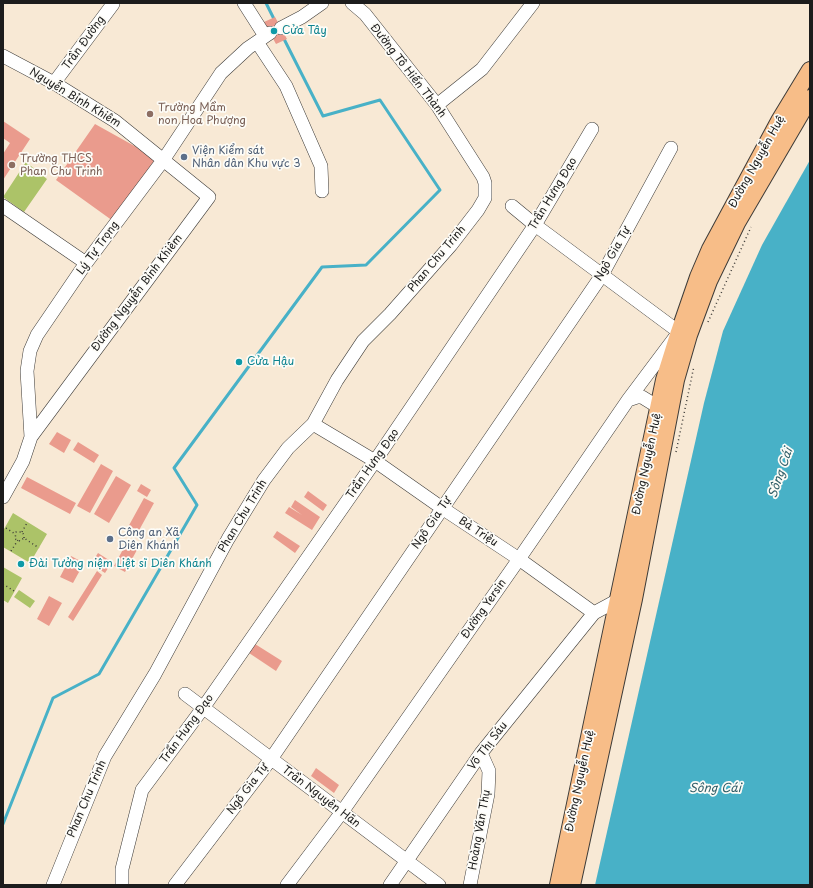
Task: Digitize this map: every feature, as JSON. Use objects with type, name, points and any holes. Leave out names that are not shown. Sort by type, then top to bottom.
[{"type":"main road","name":"Đường Nguyễn Huệ","points":[[572,885],[634,599],[684,333],[695,284],[710,249],[786,124],[810,70]]},
{"type":"main road","name":"Đường Nguyễn Huệ","points":[[786,124],[810,98]]},
{"type":"main road","name":"Đường Nguyễn Huệ","points":[[558,885],[664,380],[684,333]]},
{"type":"main road","points":[[618,600],[634,599]]},
{"type":"street","points":[[244,3],[268,35],[286,86],[321,166],[322,191]]},
{"type":"street","name":"Lý Tự Trọng","points":[[3,497],[23,461],[30,436],[27,371],[30,351],[47,318],[164,159],[221,73],[236,58],[268,35],[302,17],[322,3]]},
{"type":"street","name":"Đường Tô Hiến Thành","points":[[352,3],[365,14],[437,105],[475,162],[485,183]]},
{"type":"street","points":[[437,105],[482,69],[533,3]]},
{"type":"street","name":"Trần Đường","points":[[54,84],[113,4]]},
{"type":"street","name":"Nguyễn Bỉnh Khiêm","points":[[3,56],[116,121],[164,159]]},
{"type":"street","name":"Trần Hưng Đạo","points":[[122,885],[122,869],[142,790],[204,708],[376,461],[535,225],[592,129]]},
{"type":"street","name":"Ngô Gia Tự","points":[[175,885],[271,759],[602,275],[671,148]]},
{"type":"street","name":"Đường Nguyễn Bỉnh Khiêm","points":[[30,436],[209,197],[164,159]]},
{"type":"street","name":"Phan Chu Trinh","points":[[53,885],[96,775],[114,740],[155,674],[228,539],[264,480],[284,453],[313,424],[337,380],[363,341],[411,290],[478,210],[485,198],[485,183]]},
{"type":"street","points":[[3,206],[86,263]]},
{"type":"street","points":[[512,206],[602,275],[684,333]]},
{"type":"street","name":"Đường Yersin","points":[[287,885],[342,812],[628,400],[684,333]]},
{"type":"street","points":[[628,400],[637,396],[655,405],[658,412]]},
{"type":"street","name":"Bà Triệu","points":[[313,424],[376,461],[442,508],[519,559],[594,614]]},
{"type":"street","points":[[594,614],[618,600]]},
{"type":"street","name":"Võ Thị Sáu","points":[[390,885],[481,753],[594,614]]},
{"type":"street","name":"Trần Nguyên Hãn","points":[[185,694],[438,885]]},
{"type":"street","name":"Hoàng Văn Thụ","points":[[470,885],[488,794],[489,771],[481,753]]},
{"type":"path","points":[[707,324],[752,223]]},
{"type":"path","points":[[675,456],[694,366]]},
{"type":"path","points":[[27,523],[22,532],[24,538],[39,548]]},
{"type":"path","points":[[6,528],[15,534],[15,539],[18,540]]},
{"type":"path","points":[[15,534],[18,531],[22,532]]},
{"type":"path","points":[[11,551],[18,540],[23,540],[24,538]]},
{"type":"path","points":[[3,584],[14,591]]},
{"type":"green space","points":[[26,162],[47,179],[24,212],[3,197]]},
{"type":"green space","points":[[13,513],[47,534],[30,563],[3,547],[3,531]]},
{"type":"green space","points":[[3,567],[22,578],[8,603],[3,600]]},
{"type":"green space","points":[[19,590],[35,601],[30,608],[14,597]]},
{"type":"water","name":"Sông Cái","points":[[810,160],[810,885],[595,885],[704,403],[723,331],[762,245]]},
{"type":"building","points":[[275,17],[287,39],[276,44],[264,22]]},
{"type":"building","points":[[3,121],[30,139],[3,180],[3,154],[10,143],[3,138]]},
{"type":"building","points":[[95,124],[156,158],[113,221],[56,180]]},
{"type":"building","points":[[57,432],[71,440],[64,453],[49,444]]},
{"type":"building","points":[[78,442],[99,455],[94,463],[73,450]]},
{"type":"building","points":[[101,464],[113,471],[90,513],[77,506]]},
{"type":"building","points":[[116,476],[131,485],[109,523],[94,514]]},
{"type":"building","points":[[27,477],[76,503],[70,514],[21,488]]},
{"type":"building","points":[[141,484],[151,490],[147,497],[137,491]]},
{"type":"building","points":[[308,491],[327,505],[323,511],[304,497]]},
{"type":"building","points":[[144,498],[154,503],[137,534],[127,529]]},
{"type":"building","points":[[295,500],[320,517],[312,530],[285,513],[289,507],[302,515],[291,507]]},
{"type":"building","points":[[277,531],[300,546],[295,553],[273,537]]},
{"type":"building","points":[[127,542],[138,548],[125,572],[114,566]]},
{"type":"building","points":[[98,553],[112,562],[105,573],[91,564]]},
{"type":"building","points":[[71,556],[84,563],[73,583],[60,577]]},
{"type":"building","points":[[97,571],[102,575],[73,621],[68,617]]},
{"type":"building","points":[[49,596],[62,603],[49,626],[37,619]]},
{"type":"building","points":[[255,644],[282,661],[276,671],[249,653]]},
{"type":"building","points":[[316,768],[339,785],[334,793],[311,776]]},
{"type":"waterway","points":[[266,3],[275,21]]},
{"type":"waterway","points":[[3,824],[53,698],[99,674],[197,505],[174,468],[322,267],[366,265],[440,190],[380,100],[323,116],[283,37]]},
{"type":"place","name":"Cửa Tây","points":[[274,31]]},
{"type":"place","name":"Trường Mầm non Hoa Phượng","points":[[150,114]]},
{"type":"place","name":"Viện Kiểm sát Nhân dân Khu vực 3","points":[[184,157]]},
{"type":"place","name":"Trường THCS Phan Chu Trinh","points":[[12,165]]},
{"type":"place","name":"Cửa Hậu","points":[[239,362]]},
{"type":"place","name":"Công an Xã Diên Khánh","points":[[110,539]]},
{"type":"place","name":"Đài Tưởng niệm Liệt sĩ Diên Khánh","points":[[21,564]]}]
